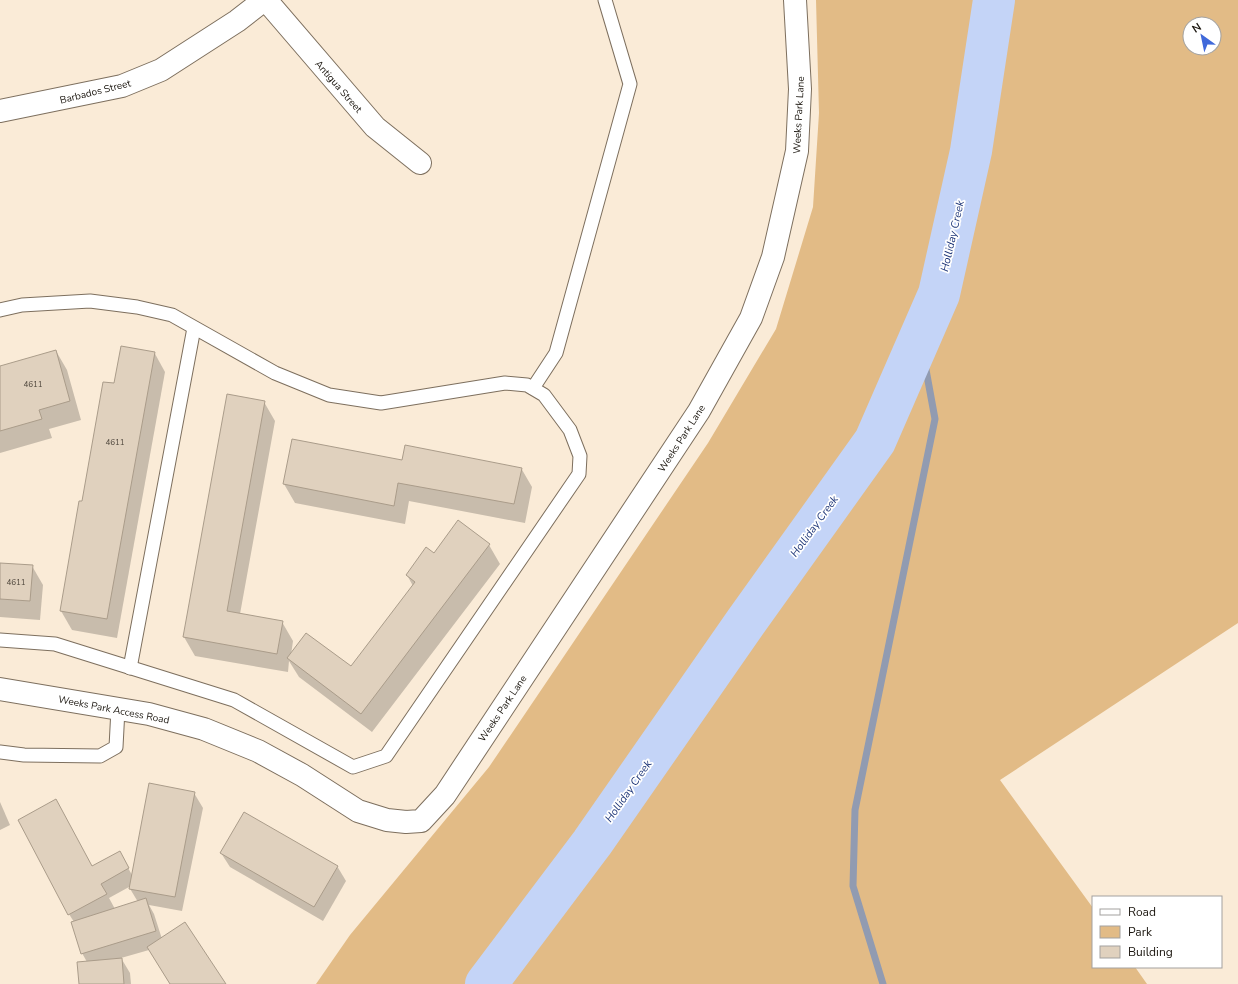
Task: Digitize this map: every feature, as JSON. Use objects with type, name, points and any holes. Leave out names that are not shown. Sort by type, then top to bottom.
[{"type":"street","name":"Barbados Street","points":[[0,111],[122,86],[161,70],[237,21],[265,0]]},
{"type":"street","name":"Antigua Street","points":[[265,0],[375,127],[420,163]]},
{"type":"street","name":"Weeks Park Lane","points":[[421,821],[445,795],[695,418],[751,318],[773,257],[797,151],[800,88],[795,0]]},
{"type":"street","name":"Weeks Park Access Road","points":[[0,689],[149,714],[204,730],[258,751],[302,775],[358,811],[387,820],[406,822],[421,821]]},
{"type":"lane","points":[[533,388],[556,353],[630,84],[605,0]]},
{"type":"lane","points":[[0,310],[22,305],[90,301],[137,307],[172,315],[275,373],[329,395],[381,402],[505,383],[528,384],[544,395],[570,430],[580,456],[579,474],[386,756],[353,767],[234,700],[55,644],[0,640]]},
{"type":"lane","points":[[130,668],[194,328]]},
{"type":"lane","points":[[0,752],[24,755],[100,756],[116,747],[118,709]]},
{"type":"green space","points":[[816,0],[1238,0],[1238,623],[1000,780],[1092,907],[1092,968],[1136,968],[1147,984],[316,984],[350,935],[489,767],[708,443],[776,329],[813,207],[819,113]]},
{"type":"building","points":[[121,346],[155,352],[107,619],[60,611],[79,501],[82,501],[103,382],[114,383]]},
{"type":"building","points":[[56,350],[70,401],[39,410],[42,419],[0,431],[0,366]]},
{"type":"building","points":[[227,394],[265,401],[227,611],[283,621],[277,654],[183,637]]},
{"type":"building","points":[[292,439],[402,460],[405,445],[522,468],[514,504],[398,483],[394,506],[283,484]]},
{"type":"building","points":[[458,520],[490,544],[361,714],[287,658],[306,633],[351,666],[415,582],[406,575],[426,547],[434,553]]},
{"type":"building","points":[[0,563],[33,565],[30,601],[0,599]]},
{"type":"building","points":[[149,783],[195,792],[175,897],[129,889]]},
{"type":"building","points":[[56,799],[92,866],[120,851],[129,868],[101,884],[107,894],[68,915],[18,820]]},
{"type":"building","points":[[244,812],[338,866],[314,907],[220,853]]},
{"type":"building","points":[[146,898],[156,931],[81,954],[71,922]]},
{"type":"building","points":[[185,922],[226,984],[170,984],[147,947]]},
{"type":"building","points":[[122,958],[124,984],[79,984],[77,962]]},
{"type":"waterway","name":"Holliday Creek","points":[[486,984],[592,843],[745,623],[875,441],[939,294],[971,151],[994,0]]},
{"type":"waterway","points":[[883,984],[853,886],[855,810],[935,419],[920,337]]}]
